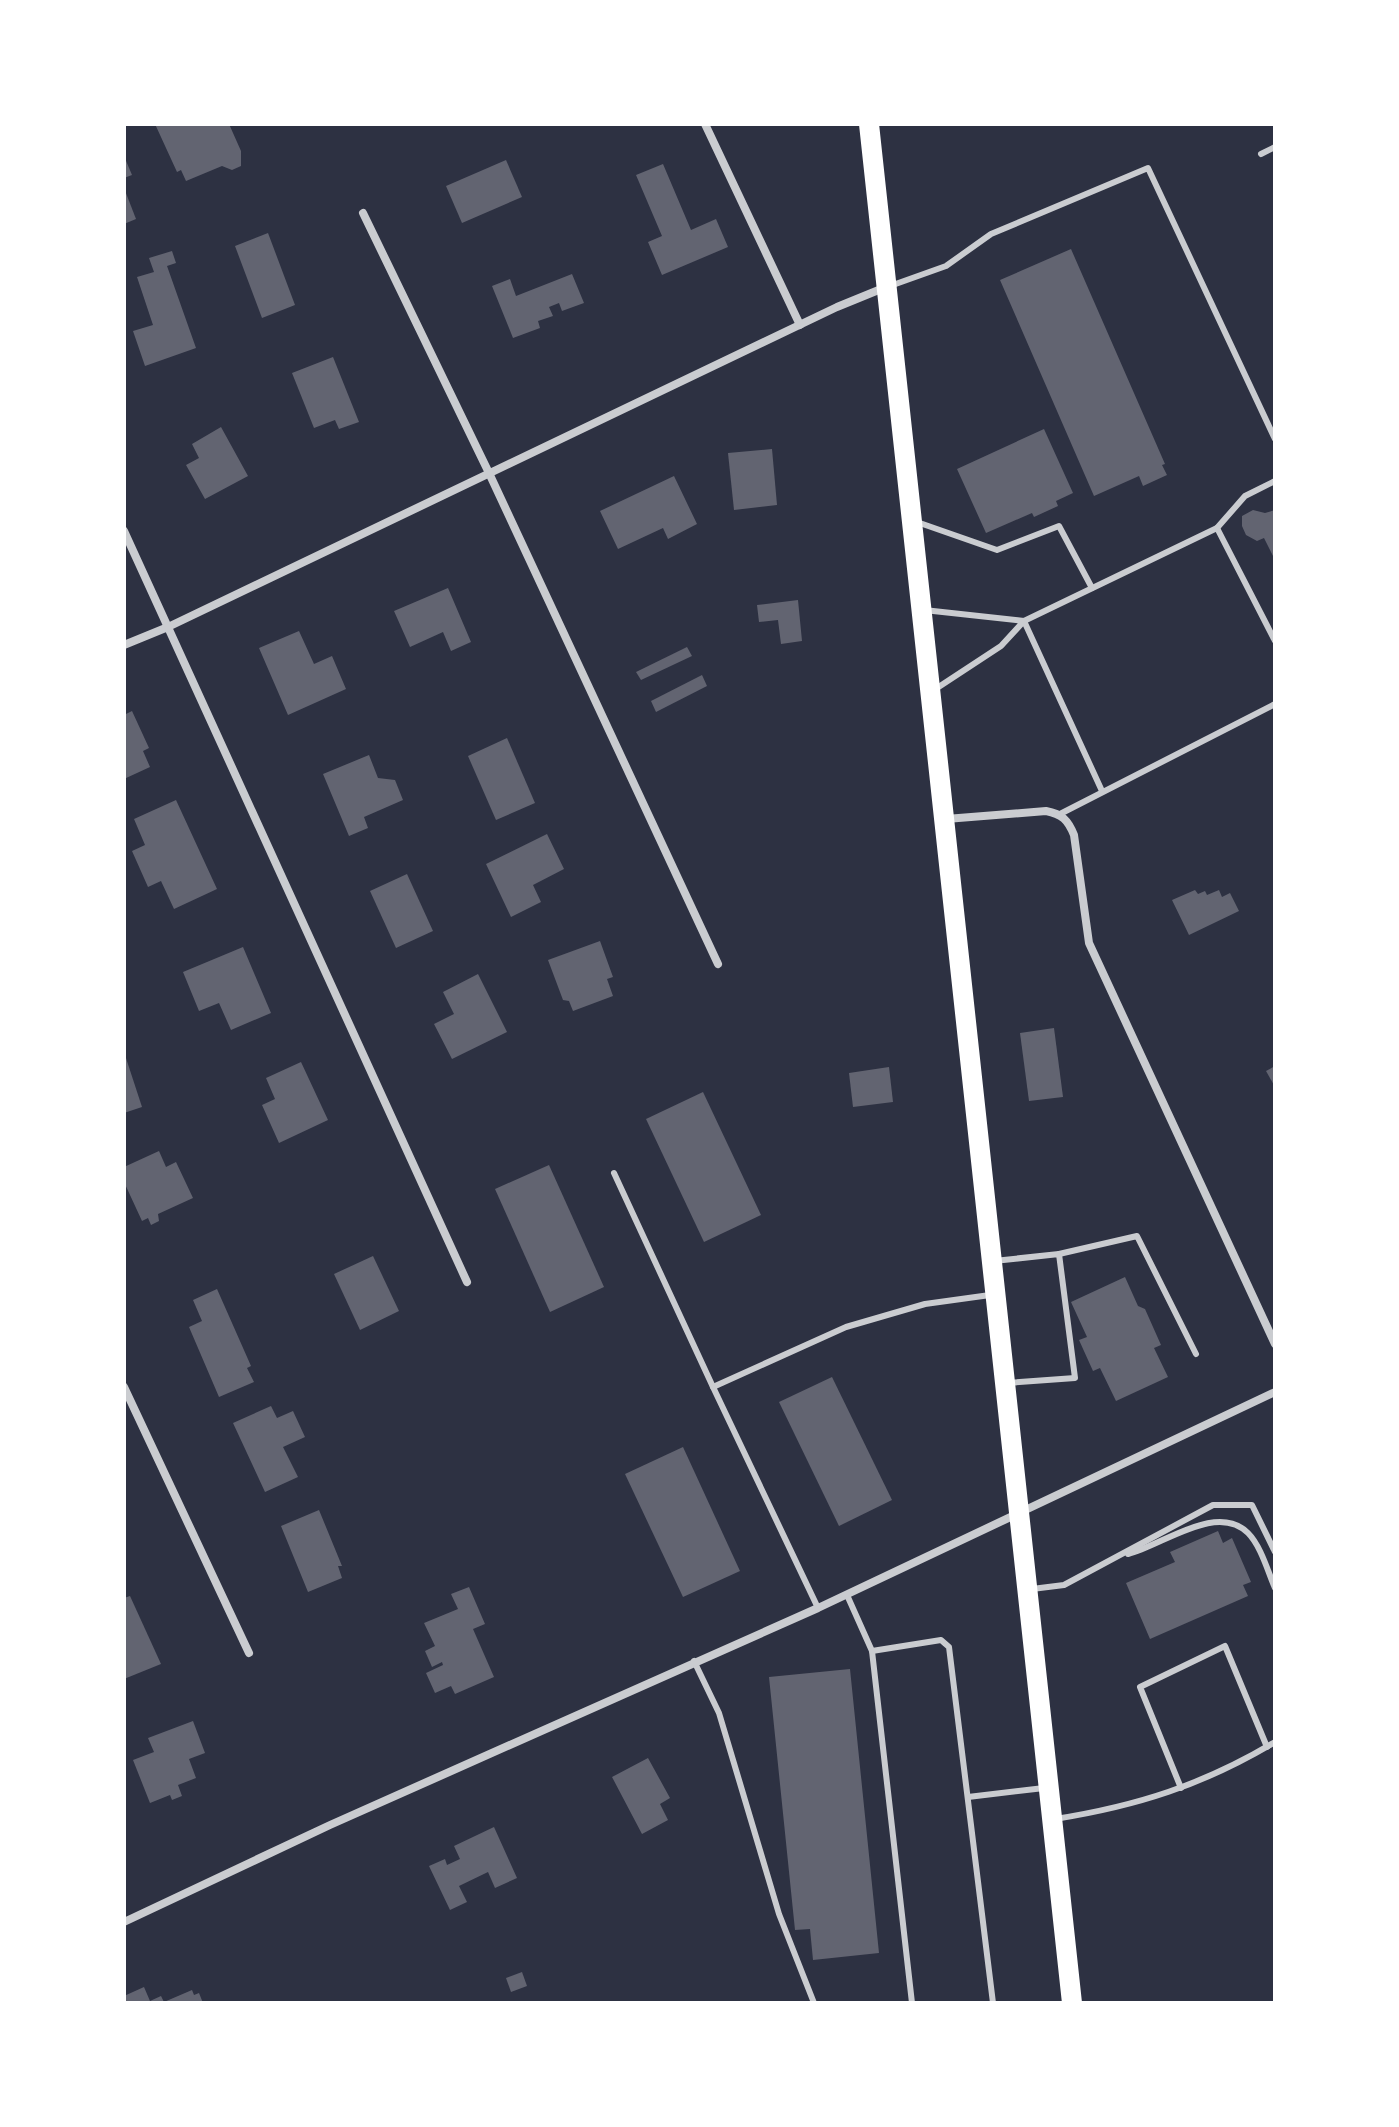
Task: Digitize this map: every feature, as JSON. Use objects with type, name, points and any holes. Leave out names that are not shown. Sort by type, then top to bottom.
[{"type":"main road","points":[[869,124],[1072,2003]]},
{"type":"street","points":[[705,124],[800,325]]},
{"type":"street","points":[[363,213],[489,473],[718,964]]},
{"type":"street","points":[[124,645],[168,627],[800,325],[887,287]]},
{"type":"street","points":[[124,531],[467,1282]]},
{"type":"street","points":[[944,819],[1046,811],[1060,814],[1068,822],[1074,835],[1089,943],[1275,1344]]},
{"type":"street","points":[[124,1387],[249,1653]]},
{"type":"street","points":[[124,1922],[330,1825],[847,1595],[1275,1392]]},
{"type":"lane","points":[[1261,154],[1275,147]]},
{"type":"lane","points":[[887,287],[946,266],[991,234],[1148,168],[1275,439]]},
{"type":"lane","points":[[930,693],[1001,646],[1024,621],[1217,528],[1245,496],[1275,481]]},
{"type":"lane","points":[[911,520],[997,550],[1059,526],[1092,588]]},
{"type":"lane","points":[[1217,528],[1275,641]]},
{"type":"lane","points":[[921,609],[1024,621]]},
{"type":"lane","points":[[1024,621],[1102,791]]},
{"type":"lane","points":[[1060,814],[1275,704]]},
{"type":"lane","points":[[614,1173],[818,1608]]},
{"type":"lane","points":[[990,1261],[1059,1254],[1137,1236],[1196,1354]]},
{"type":"lane","points":[[1004,1383],[1075,1378],[1059,1254]]},
{"type":"lane","points":[[713,1387],[846,1327],[925,1304],[994,1295]]},
{"type":"lane","points":[[1027,1590],[1064,1585],[1213,1505],[1252,1505],[1275,1552]]},
{"type":"lane","points":[[1115,1558],[1149,1549],[1206,1522],[1236,1524],[1250,1534],[1275,1588]]},
{"type":"lane","points":[[847,1595],[872,1651],[912,2003]]},
{"type":"lane","points":[[872,1651],[941,1640],[949,1647],[993,2003]]},
{"type":"lane","points":[[1181,1788],[1140,1687],[1225,1646],[1267,1747]]},
{"type":"lane","points":[[694,1661],[719,1713],[779,1914],[814,2003]]},
{"type":"lane","points":[[1051,1820],[1155,1798],[1228,1768],[1275,1742]]},
{"type":"lane","points":[[968,1797],[1048,1788]]},
{"type":"building","points":[[155,124],[229,124],[241,151],[241,166],[232,170],[222,166],[186,181],[181,170],[177,172]]},
{"type":"building","points":[[124,156],[132,175],[124,178]]},
{"type":"building","points":[[506,160],[522,197],[462,223],[446,186]]},
{"type":"building","points":[[663,164],[691,230],[716,219],[728,247],[662,275],[648,242],[662,236],[636,175]]},
{"type":"building","points":[[124,188],[136,219],[124,224]]},
{"type":"building","points":[[268,233],[295,305],[262,318],[235,246]]},
{"type":"building","points":[[1071,249],[1165,464],[1162,465],[1167,475],[1143,486],[1139,476],[1094,496],[1000,280]]},
{"type":"building","points":[[172,251],[176,263],[167,266],[196,348],[145,366],[133,331],[153,325],[137,277],[154,272],[149,258]]},
{"type":"building","points":[[572,274],[584,303],[562,311],[559,303],[549,307],[553,316],[538,321],[540,328],[513,338],[492,286],[510,279],[516,296]]},
{"type":"building","points":[[333,357],[359,422],[339,429],[335,420],[314,428],[292,373]]},
{"type":"building","points":[[221,427],[248,476],[205,499],[186,465],[199,458],[192,444]]},
{"type":"building","points":[[1044,429],[1073,493],[1056,501],[1058,506],[1034,517],[1032,513],[986,533],[957,469]]},
{"type":"building","points":[[772,449],[777,505],[734,510],[728,453]]},
{"type":"building","points":[[674,476],[697,524],[668,539],[663,528],[618,549],[600,511]]},
{"type":"building","points":[[1253,510],[1265,513],[1275,510],[1275,560],[1264,538],[1257,541],[1246,535],[1242,526],[1242,516]]},
{"type":"building","points":[[448,588],[471,642],[451,651],[443,632],[410,647],[394,611]]},
{"type":"building","points":[[798,600],[802,641],[781,644],[778,620],[759,622],[757,605]]},
{"type":"building","points":[[299,631],[314,664],[332,656],[346,689],[288,715],[259,648]]},
{"type":"building","points":[[687,647],[692,656],[641,680],[636,672]]},
{"type":"building","points":[[702,675],[707,686],[656,712],[651,701]]},
{"type":"building","points":[[132,711],[149,748],[143,751],[150,767],[124,779],[124,715]]},
{"type":"building","points":[[507,738],[535,803],[496,820],[468,756]]},
{"type":"building","points":[[369,755],[378,778],[395,780],[403,800],[364,817],[368,828],[349,836],[323,774]]},
{"type":"building","points":[[176,800],[217,889],[174,909],[161,881],[148,887],[132,851],[145,845],[134,819]]},
{"type":"building","points":[[547,834],[564,869],[533,885],[541,902],[511,917],[486,864]]},
{"type":"building","points":[[407,874],[433,931],[396,948],[370,891]]},
{"type":"building","points":[[1195,890],[1198,894],[1205,891],[1207,895],[1219,890],[1222,897],[1230,893],[1239,911],[1189,935],[1172,900]]},
{"type":"building","points":[[600,941],[613,977],[607,979],[613,996],[573,1011],[569,1001],[563,1000],[548,960]]},
{"type":"building","points":[[243,947],[271,1013],[231,1030],[219,1003],[199,1011],[183,972]]},
{"type":"building","points":[[478,974],[507,1032],[452,1059],[434,1024],[454,1014],[443,992]]},
{"type":"building","points":[[1054,1028],[1063,1097],[1029,1101],[1020,1033]]},
{"type":"building","points":[[124,1052],[142,1107],[124,1113]]},
{"type":"building","points":[[301,1062],[328,1120],[279,1143],[262,1105],[275,1099],[266,1078]]},
{"type":"building","points":[[1275,1066],[1275,1087],[1266,1071]]},
{"type":"building","points":[[889,1067],[893,1102],[853,1107],[849,1073]]},
{"type":"building","points":[[703,1092],[761,1215],[704,1242],[646,1119]]},
{"type":"building","points":[[159,1151],[166,1167],[176,1162],[193,1198],[158,1214],[159,1221],[151,1225],[148,1218],[142,1221],[124,1182],[124,1167]]},
{"type":"building","points":[[549,1165],[604,1287],[550,1312],[495,1189]]},
{"type":"building","points":[[373,1256],[399,1311],[360,1330],[334,1274]]},
{"type":"building","points":[[1125,1277],[1138,1306],[1145,1309],[1161,1345],[1154,1348],[1168,1377],[1116,1401],[1100,1368],[1093,1371],[1079,1340],[1087,1337],[1071,1302]]},
{"type":"building","points":[[217,1289],[251,1366],[247,1368],[254,1382],[219,1397],[189,1327],[202,1321],[193,1300]]},
{"type":"building","points":[[832,1377],[892,1500],[839,1526],[779,1402]]},
{"type":"building","points":[[271,1406],[277,1418],[293,1411],[305,1437],[283,1447],[298,1477],[265,1492],[233,1423]]},
{"type":"building","points":[[683,1447],[740,1571],[683,1597],[625,1474]]},
{"type":"building","points":[[319,1510],[342,1566],[338,1566],[342,1578],[308,1592],[281,1526]]},
{"type":"building","points":[[1218,1531],[1223,1543],[1232,1538],[1251,1582],[1243,1585],[1248,1596],[1150,1639],[1126,1583],[1175,1562],[1170,1552]]},
{"type":"building","points":[[469,1587],[485,1624],[473,1629],[494,1677],[455,1694],[451,1686],[435,1693],[426,1673],[443,1665],[442,1662],[432,1667],[425,1651],[435,1646],[424,1623],[458,1609],[451,1594]]},
{"type":"building","points":[[130,1596],[161,1664],[124,1679],[124,1598]]},
{"type":"building","points":[[850,1669],[879,1953],[813,1960],[810,1929],[795,1930],[769,1677]]},
{"type":"building","points":[[193,1721],[205,1753],[189,1759],[196,1778],[178,1785],[182,1796],[172,1800],[170,1795],[150,1803],[133,1760],[154,1752],[148,1738]]},
{"type":"building","points":[[648,1758],[670,1798],[660,1804],[668,1820],[642,1834],[612,1777]]},
{"type":"building","points":[[494,1827],[517,1878],[495,1888],[488,1872],[459,1886],[467,1902],[450,1910],[429,1866],[445,1859],[447,1865],[460,1859],[454,1846]]},
{"type":"building","points":[[522,1972],[527,1986],[511,1992],[506,1978]]},
{"type":"building","points":[[144,1987],[150,2001],[161,1996],[164,2002],[192,1990],[194,1995],[199,1993],[203,2003],[124,2003],[124,1996]]}]
